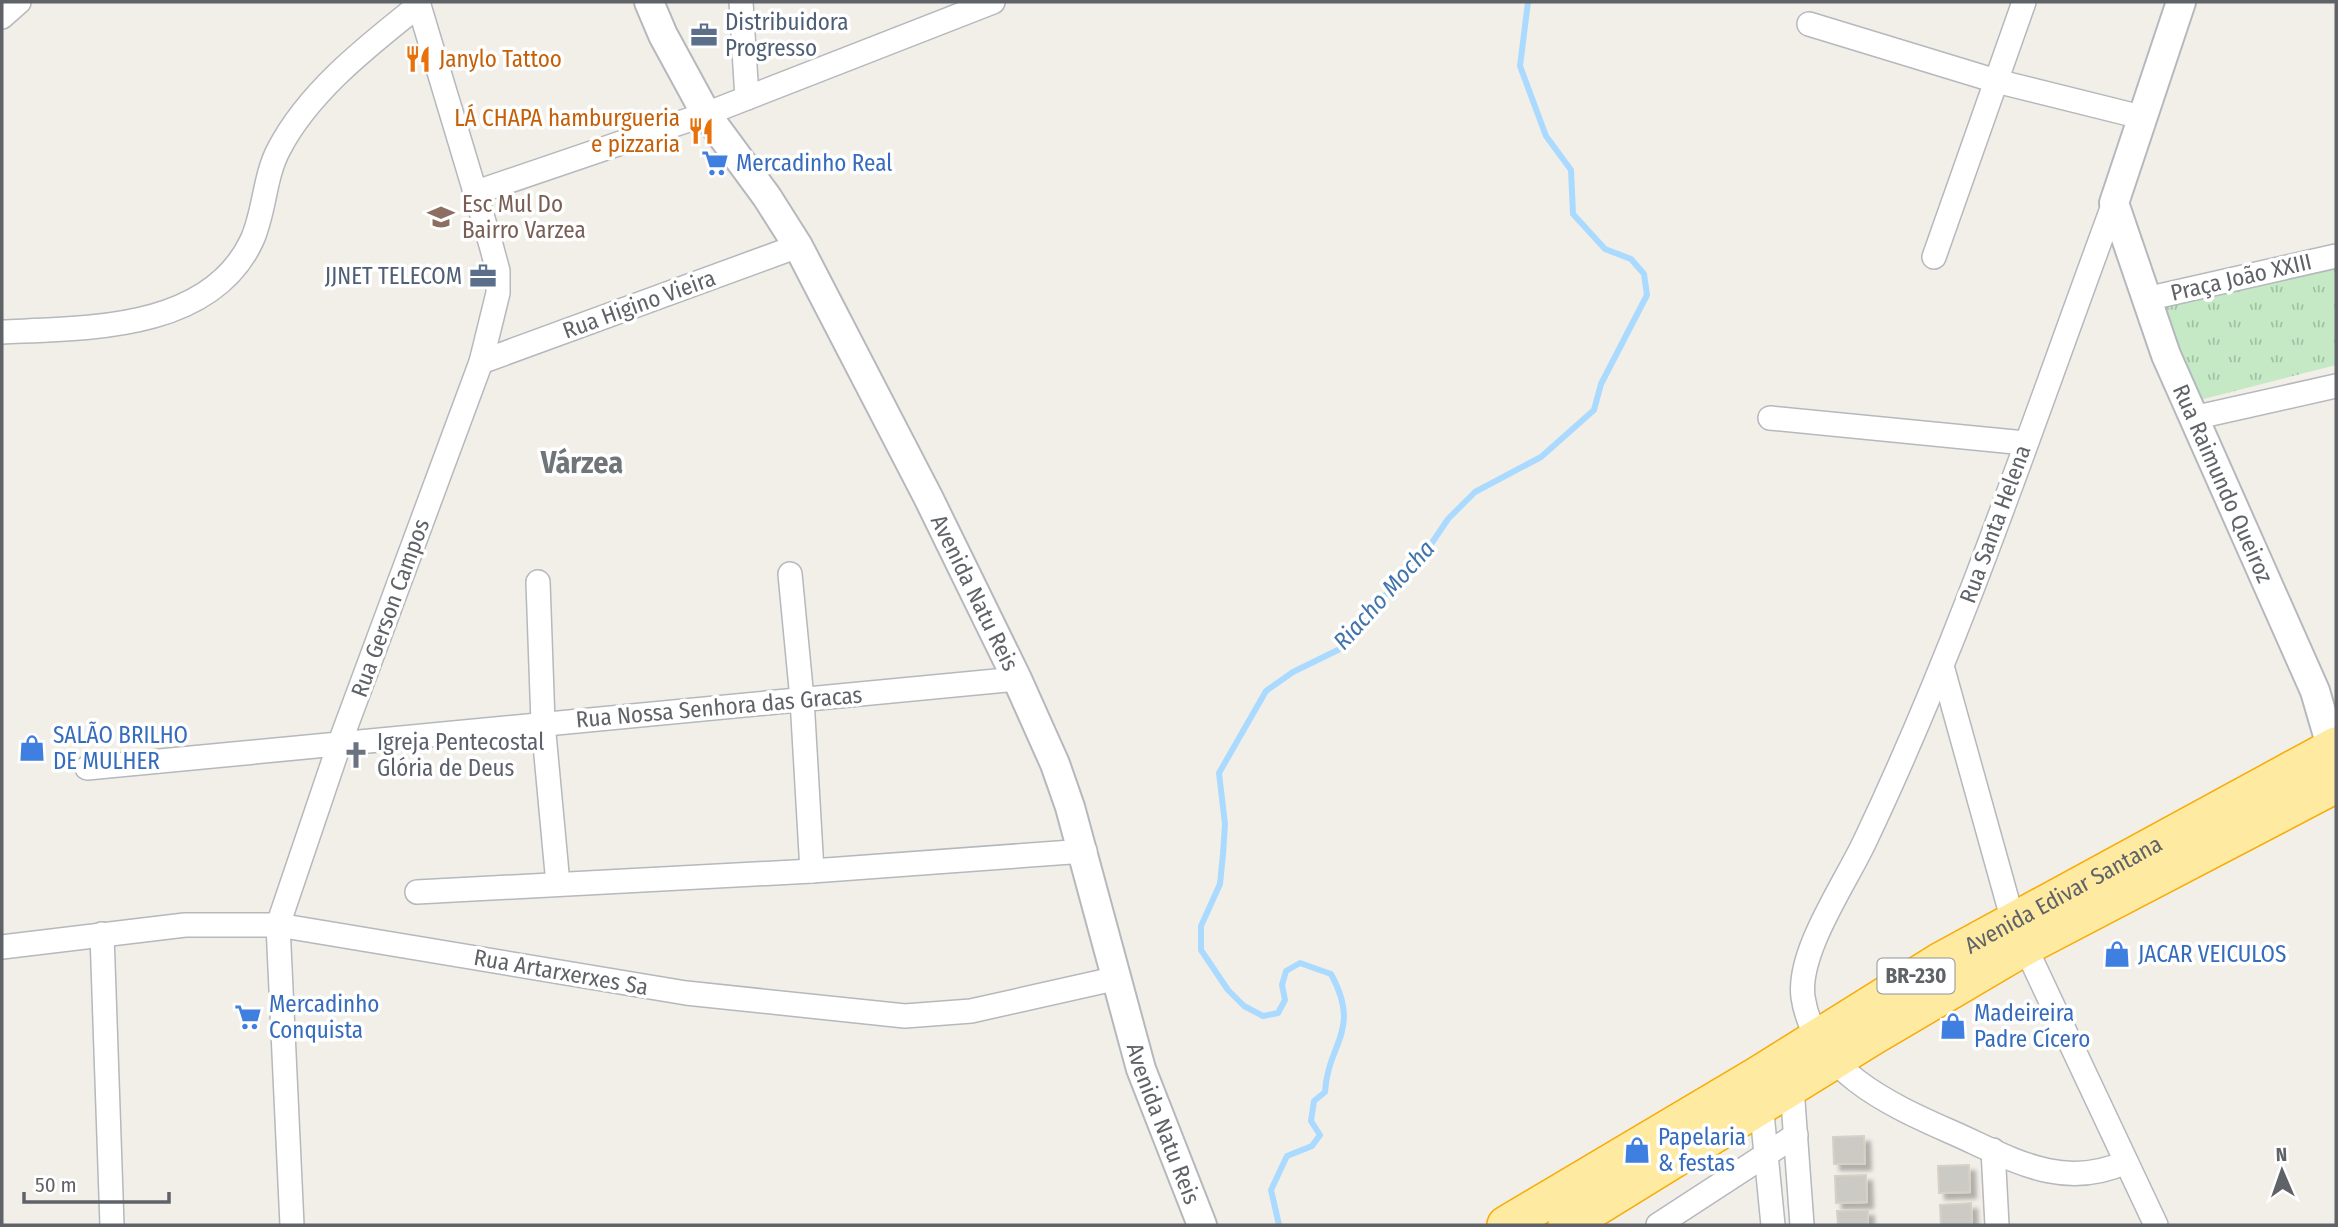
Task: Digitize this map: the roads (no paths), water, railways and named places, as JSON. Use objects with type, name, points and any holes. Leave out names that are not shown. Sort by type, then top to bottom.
[{"type":"highway","name":"Avenida Edivar Santana","points":[[1567,1225],[1771,1090],[1825,1048],[2018,934],[2335,760]]},
{"type":"highway","name":"Avenida Edivar Santana","points":[[1506,1225],[1771,1090]]},
{"type":"street","points":[[2,16],[19,2]]},
{"type":"street","name":"Avenida Natu Reis","points":[[649,2],[675,58],[706,114],[767,197],[798,246],[928,497],[1017,678],[1055,764],[1085,851],[1148,1092],[1202,1225]]},
{"type":"street","points":[[741,2],[747,98]]},
{"type":"street","points":[[474,193],[706,114],[993,2]]},
{"type":"street","points":[[1934,257],[2024,2]]},
{"type":"street","name":"Rua Santa Helena","points":[[1825,1048],[1806,1014],[1803,992],[1805,968],[1881,808],[1942,666],[2114,203],[2181,2]]},
{"type":"street","points":[[2,332],[80,328],[141,319],[191,304],[217,285],[251,243],[263,214],[277,151],[293,124],[346,69],[418,4]]},
{"type":"street","name":"Rua Gerson Campos","points":[[292,1225],[278,925],[339,745],[481,362],[495,312],[498,271],[418,4]]},
{"type":"street","points":[[1809,24],[1996,81],[2141,117]]},
{"type":"street","name":"Rua Raimundo Queiroz","points":[[2114,203],[2146,299],[2193,418],[2315,691],[2335,760]]},
{"type":"street","name":"Rua Higino Vieira","points":[[481,362],[798,246]]},
{"type":"street","name":"Praça João XXIII","points":[[2146,299],[2336,256]]},
{"type":"street","points":[[2193,418],[2336,386]]},
{"type":"street","points":[[1770,418],[2025,443]]},
{"type":"street","points":[[790,574],[802,699],[812,871]]},
{"type":"street","points":[[538,582],[543,723],[558,884]]},
{"type":"street","points":[[1942,666],[2018,934],[2156,1225]]},
{"type":"street","name":"Rua Nossa Senhora das Gracas","points":[[87,768],[1017,678]]},
{"type":"street","points":[[417,892],[812,871],[1085,851]]},
{"type":"street","name":"Rua Artarxerxes Sa","points":[[2,947],[185,925],[278,925],[674,991],[905,1016],[971,1011],[1118,978]]},
{"type":"street","points":[[102,934],[113,1225]]},
{"type":"street","points":[[1825,1048],[1857,1083],[1929,1122],[2044,1172],[2068,1175],[2109,1169],[2126,1162]]},
{"type":"street","points":[[1771,1090],[1796,1135],[1802,1225]]},
{"type":"street","points":[[1771,1090],[1767,1152],[1773,1225]]},
{"type":"street","points":[[1658,1225],[1796,1135]]},
{"type":"street","points":[[1993,1150],[1997,1225]]},
{"type":"waterway","name":"Riacho Mocha","points":[[1279,1225],[1271,1190],[1287,1156],[1312,1146],[1320,1135],[1311,1121],[1314,1101],[1325,1092],[1327,1075],[1344,1023],[1344,1009],[1331,974],[1300,963],[1286,971],[1282,985],[1285,1000],[1278,1013],[1263,1016],[1244,1006],[1228,990],[1201,950],[1201,926],[1220,884],[1225,824],[1219,773],[1266,691],[1293,672],[1344,647],[1387,593],[1419,562],[1448,519],[1475,492],[1541,457],[1594,410],[1601,384],[1647,295],[1644,274],[1631,259],[1605,249],[1573,214],[1571,170],[1546,136],[1520,66],[1528,2]]},
{"type":"place","name":"Distribuidora Progresso","points":[[704,35]]},
{"type":"place","name":"Janylo Tattoo","points":[[418,59]]},
{"type":"place","name":"LÁ CHAPA hamburgueria e pizzaria","points":[[701,131]]},
{"type":"place","name":"Mercadinho Real","points":[[715,163]]},
{"type":"place","name":"Esc Mul Do Bairro Varzea","points":[[441,217]]},
{"type":"place","name":"JJNET TELECOM","points":[[483,276]]},
{"type":"place","name":"SALÃO BRILHO DE MULHER","points":[[32,748]]},
{"type":"place","name":"Igreja Pentecostal Glória de Deus","points":[[356,755]]},
{"type":"place","name":"JACAR VEICULOS","points":[[2117,954]]},
{"type":"place","name":"Mercadinho Conquista","points":[[248,1017]]},
{"type":"place","name":"Madeireira Padre Cícero","points":[[1953,1026]]},
{"type":"place","name":"Papelaria & festas","points":[[1637,1150]]},
{"type":"district","name":"Várzea","points":[[582,463]]}]
